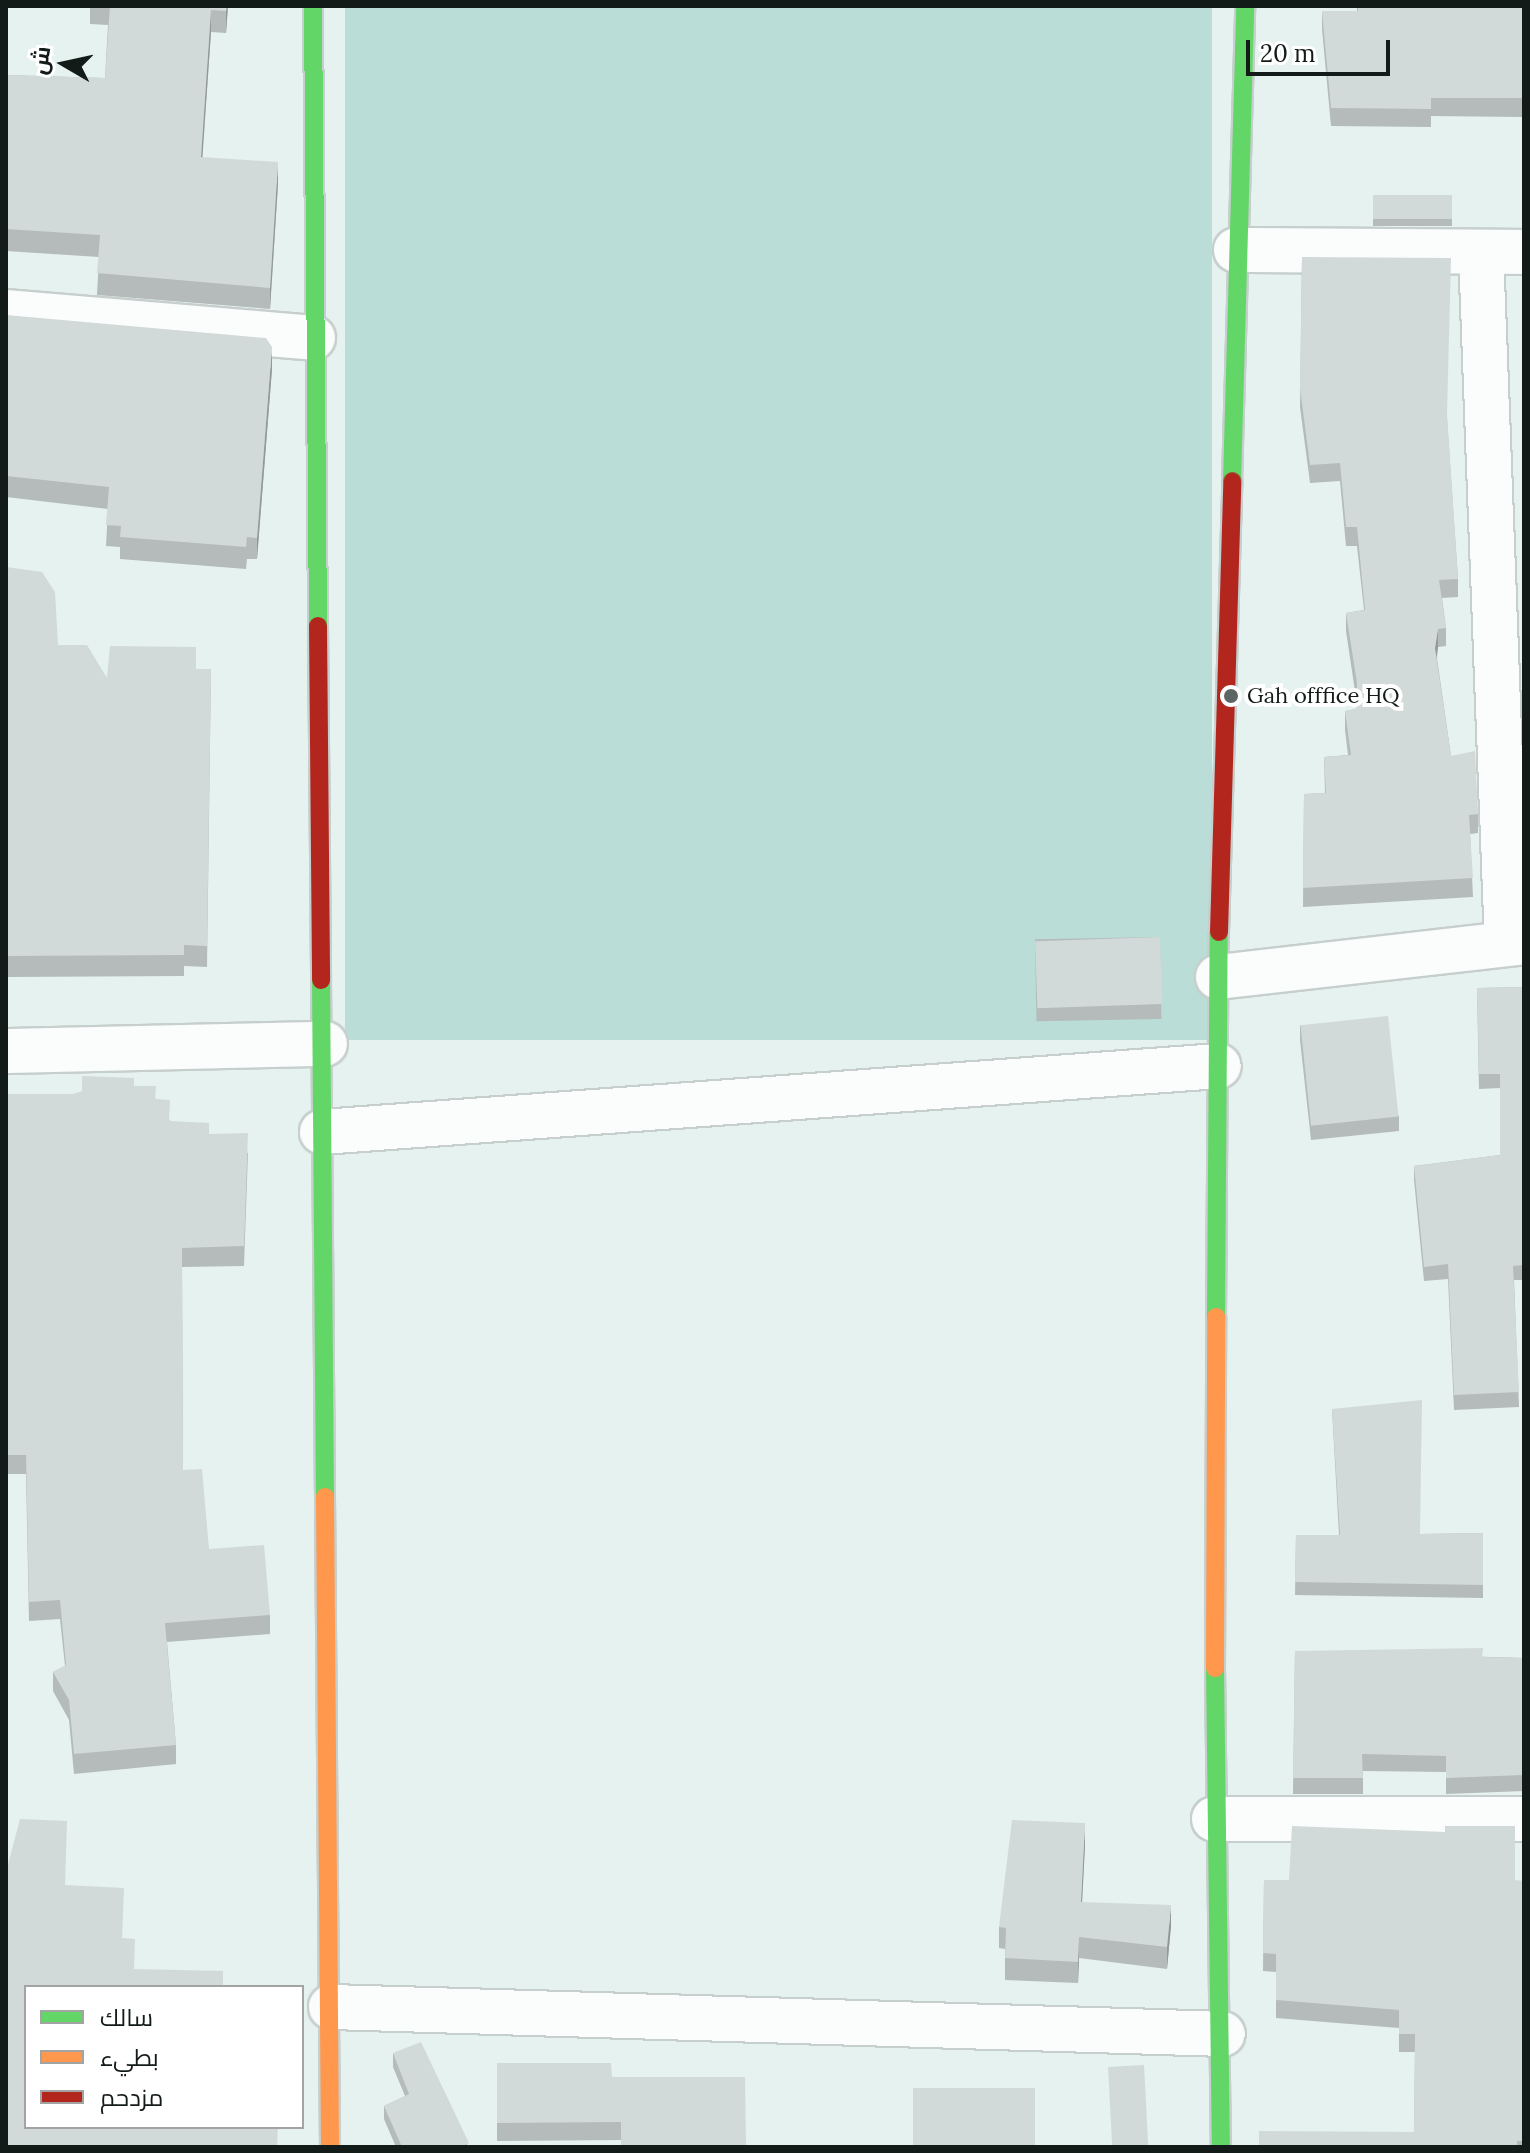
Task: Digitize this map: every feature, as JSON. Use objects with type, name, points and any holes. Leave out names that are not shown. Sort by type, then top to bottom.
[{"type":"street","points":[[313,6],[313,338],[325,1044],[322,1132],[330,2147]]},
{"type":"street","points":[[1221,2147],[1223,2034],[1214,1819],[1218,977],[1245,6]]},
{"type":"street","points":[[1236,250],[1524,252]]},
{"type":"street","points":[[1218,977],[1515,943],[1481,252]]},
{"type":"street","points":[[6,312],[313,338]]},
{"type":"street","points":[[6,1051],[325,1044]]},
{"type":"street","points":[[322,1132],[1219,1066]]},
{"type":"street","points":[[1214,1819],[1524,1819]]},
{"type":"street","points":[[331,2007],[1223,2034]]},
{"type":"green space","points":[[345,6],[1212,6],[1212,1040],[345,1040]]},
{"type":"building","points":[[110,6],[227,6],[226,11],[211,10],[201,157],[278,162],[270,288],[97,273],[100,235],[6,229],[6,75],[105,78]]},
{"type":"building","points":[[1358,6],[1524,6],[1524,98],[1431,98],[1431,109],[1331,108],[1322,11],[1358,11]]},
{"type":"building","points":[[1373,195],[1452,195],[1452,219],[1373,219]]},
{"type":"building","points":[[1302,257],[1451,258],[1447,414],[1458,579],[1439,580],[1446,628],[1438,629],[1435,648],[1451,756],[1475,751],[1478,814],[1469,815],[1473,878],[1303,888],[1304,794],[1326,793],[1324,757],[1351,755],[1345,711],[1356,709],[1357,683],[1346,613],[1365,610],[1357,527],[1346,527],[1340,463],[1310,465],[1300,388]]},
{"type":"building","points":[[6,315],[266,338],[272,347],[257,538],[247,537],[246,547],[120,537],[121,526],[106,525],[109,487],[6,476]]},
{"type":"building","points":[[6,567],[42,572],[55,592],[58,645],[87,645],[107,678],[110,646],[196,647],[196,669],[211,669],[207,946],[184,945],[184,955],[6,956]]},
{"type":"building","points":[[1160,937],[1162,1004],[1037,1008],[1035,941]]},
{"type":"building","points":[[1524,987],[1524,1265],[1513,1266],[1519,1392],[1454,1395],[1448,1264],[1424,1267],[1414,1166],[1500,1155],[1500,1074],[1479,1074],[1477,988]]},
{"type":"building","points":[[1388,1016],[1399,1116],[1311,1126],[1300,1025]]},
{"type":"building","points":[[82,1076],[134,1078],[134,1086],[156,1086],[155,1099],[170,1100],[169,1121],[209,1123],[209,1134],[248,1133],[244,1246],[182,1248],[183,1470],[202,1469],[209,1549],[264,1545],[270,1615],[165,1623],[176,1745],[74,1754],[69,1700],[53,1672],[66,1665],[60,1600],[29,1602],[26,1455],[6,1455],[6,1094],[73,1094],[82,1091]]},
{"type":"building","points":[[1422,1400],[1420,1534],[1483,1533],[1483,1585],[1295,1582],[1296,1535],[1340,1535],[1332,1409]]},
{"type":"building","points":[[1483,1648],[1482,1657],[1524,1658],[1524,1775],[1446,1778],[1446,1756],[1362,1754],[1363,1778],[1293,1778],[1295,1651]]},
{"type":"building","points":[[20,1819],[67,1821],[65,1885],[124,1888],[122,1938],[135,1939],[134,1969],[223,1971],[223,1985],[24,1985],[24,2129],[278,2129],[277,2147],[6,2147],[6,1872]]},
{"type":"building","points":[[1012,1820],[1085,1823],[1081,1902],[1171,1905],[1167,1947],[1079,1937],[1078,1962],[1005,1958],[1006,1928],[999,1927]]},
{"type":"building","points":[[1292,1826],[1445,1832],[1445,1826],[1515,1826],[1515,1880],[1524,1881],[1524,2141],[1517,2141],[1517,2147],[1259,2147],[1259,2131],[1414,2132],[1415,2034],[1399,2034],[1399,2010],[1276,2000],[1276,1954],[1263,1953],[1264,1880],[1289,1880]]},
{"type":"building","points":[[421,2042],[469,2143],[461,2147],[402,2147],[384,2106],[409,2094],[393,2053]]},
{"type":"building","points":[[497,2063],[611,2063],[612,2077],[745,2077],[746,2147],[621,2147],[621,2122],[497,2123]]},
{"type":"building","points":[[1144,2065],[1148,2147],[1112,2147],[1108,2067]]},
{"type":"building","points":[[913,2088],[1035,2088],[1035,2147],[913,2147]]},
{"type":"traffic: fast","points":[[313,6],[318,626]]},
{"type":"traffic: fast","points":[[1232,481],[1245,6]]},
{"type":"traffic: fast","points":[[1216,1317],[1219,932]]},
{"type":"traffic: fast","points":[[321,980],[325,1497]]},
{"type":"traffic: fast","points":[[1215,1668],[1221,2147]]},
{"type":"traffic: slow","points":[[1215,1668],[1216,1317]]},
{"type":"traffic: slow","points":[[325,1497],[330,2147]]},
{"type":"traffic: jam","points":[[1219,932],[1232,481]]},
{"type":"traffic: jam","points":[[318,626],[321,980]]},
{"type":"place","name":"Gah offfice HQ","points":[[1231,696]]}]
